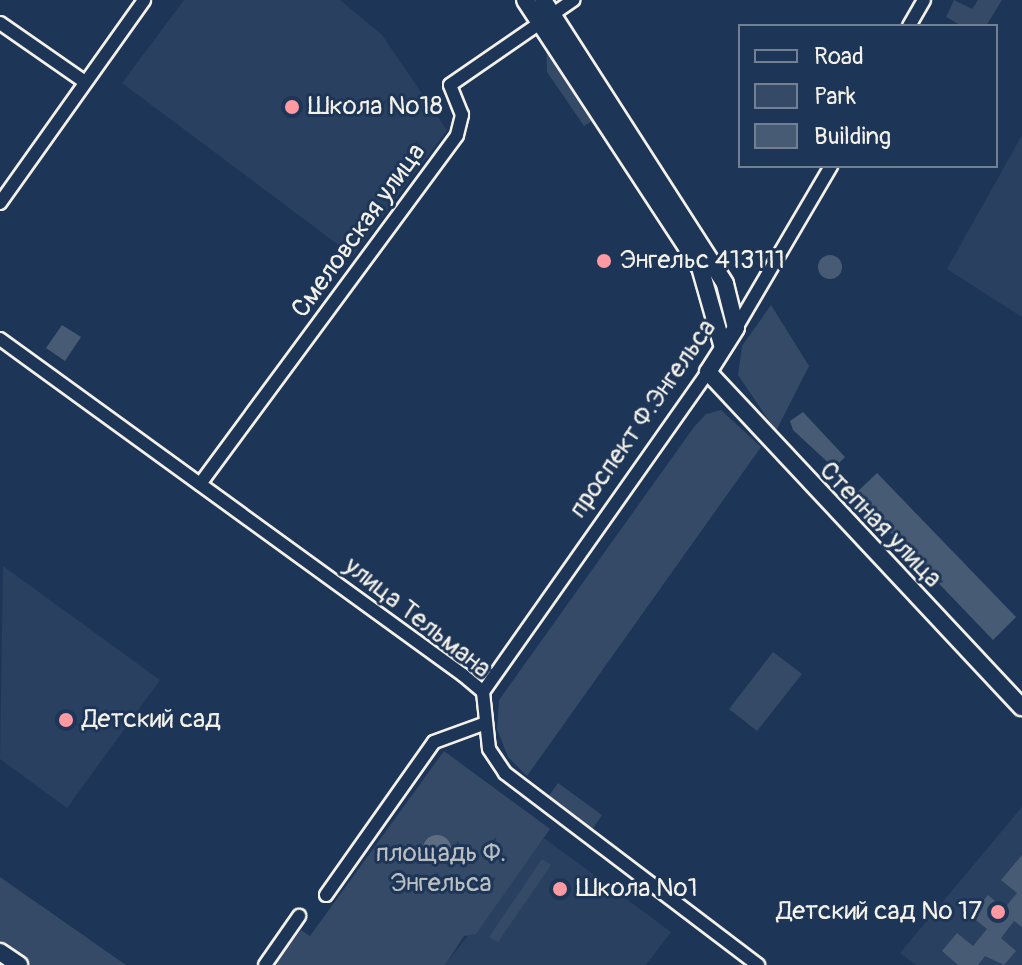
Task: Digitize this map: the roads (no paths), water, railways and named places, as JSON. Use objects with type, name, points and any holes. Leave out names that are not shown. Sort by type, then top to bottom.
[{"type":"main road","points":[[525,0],[545,12],[713,257],[736,328]]},
{"type":"main road","points":[[545,12],[700,267],[723,348]]},
{"type":"main road","name":"проспект Ф.Энгельса","points":[[708,372],[736,328]]},
{"type":"main road","name":"Степная улица","points":[[708,372],[1018,696]]},
{"type":"main road","points":[[0,952],[19,965]]},
{"type":"street","points":[[0,203],[144,0]]},
{"type":"street","points":[[545,12],[573,0]]},
{"type":"street","points":[[910,24],[924,0]]},
{"type":"street","name":"Смеловская улица","points":[[200,484],[457,135],[462,115],[450,85],[545,12]]},
{"type":"street","points":[[0,23],[85,82]]},
{"type":"street","name":"проспект Ф.Энгельса","points":[[736,328],[830,168]]},
{"type":"street","name":"улица Тельмана","points":[[0,339],[483,692],[483,724],[489,749],[505,773],[758,965]]},
{"type":"street","name":"проспект Ф.Энгельса","points":[[483,692],[708,372]]},
{"type":"street","points":[[326,895],[434,742],[483,724]]},
{"type":"street","points":[[265,965],[299,916]]},
{"type":"place","name":"Школа №18","points":[[292,107]]},
{"type":"place","name":"Энгельс 413111","points":[[604,261]]},
{"type":"place","name":"Детский сад","points":[[66,720]]},
{"type":"place","name":"Школа №1","points":[[560,889]]},
{"type":"place","name":"Детский сад № 17","points":[[998,912]]},
{"type":"park label","name":"площадь Ф. Энгельса","points":[[441,869]]}]
